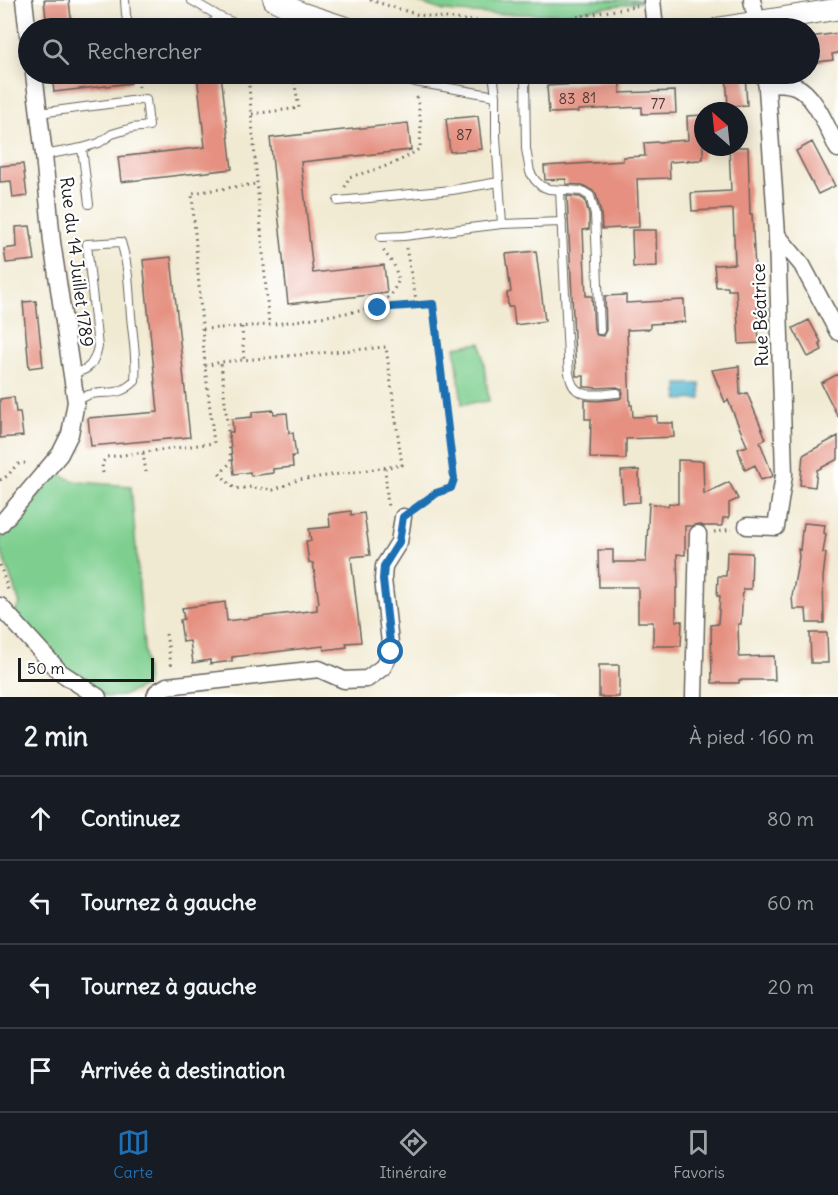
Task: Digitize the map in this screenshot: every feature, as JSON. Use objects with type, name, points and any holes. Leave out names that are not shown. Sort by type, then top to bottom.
[{"type":"street","points":[[24,0],[26,18]]},
{"type":"street","points":[[274,0],[304,18]]},
{"type":"street","points":[[752,0],[759,18]]},
{"type":"street","points":[[652,2],[654,18]]},
{"type":"street","points":[[792,18],[838,9]]},
{"type":"street","name":"Rue du 14 Juillet 1789","points":[[0,525],[60,454],[70,434],[75,400],[52,242],[35,84]]},
{"type":"street","name":"Rue Béatrice","points":[[747,526],[776,527],[784,475],[777,235],[766,84]]},
{"type":"street","points":[[790,84],[807,93],[838,148]]},
{"type":"street","points":[[777,235],[802,265],[838,332]]},
{"type":"street","points":[[155,697],[157,692],[167,686],[319,669],[344,680],[367,679],[383,667],[391,652],[383,579],[384,566],[399,542],[403,517]]},
{"type":"street","points":[[694,697],[698,534]]},
{"type":"street","points":[[0,606],[60,672],[98,697]]},
{"type":"lane","points":[[125,0],[127,18]]},
{"type":"lane","points":[[191,0],[220,17]]},
{"type":"lane","points":[[427,84],[496,96]]},
{"type":"lane","points":[[494,84],[502,224]]},
{"type":"lane","points":[[525,84],[526,149],[530,172],[541,186],[549,189],[582,191],[590,196],[595,214],[600,330]]},
{"type":"lane","name":"Rue du 14 Juillet 1789","points":[[39,113],[146,99],[149,126],[112,134],[99,143],[82,148],[44,155]]},
{"type":"lane","name":"Rue du 14 Juillet 1789","points":[[82,148],[89,204]]},
{"type":"lane","points":[[338,201],[452,190],[499,182]]},
{"type":"lane","points":[[560,190],[570,380],[574,388],[581,393],[592,395],[617,393]]},
{"type":"lane","points":[[381,237],[502,224],[562,222]]},
{"type":"lane","name":"Rue du 14 Juillet 1789","points":[[71,373],[78,373],[88,368],[95,360],[98,347],[87,244],[121,242],[129,276],[136,362],[135,381],[120,392],[87,395],[81,400],[75,400]]},
{"type":"path","points":[[370,0],[419,15],[446,18]]},
{"type":"path","points":[[571,18],[652,2]]},
{"type":"path","points":[[249,84],[269,325]]},
{"type":"path","points":[[252,114],[299,108],[295,84]]},
{"type":"path","points":[[338,201],[349,177],[377,170],[409,157],[420,148],[422,124],[415,84]]},
{"type":"path","points":[[103,473],[102,463],[107,457],[214,443],[205,366],[192,193],[256,184]]},
{"type":"path","points":[[404,236],[417,305]]},
{"type":"path","points":[[378,308],[392,293],[399,280],[394,265],[383,251],[381,237]]},
{"type":"path","points":[[203,329],[269,325],[378,308],[433,304],[454,479],[451,488],[436,493],[403,517],[388,509],[385,468]]},
{"type":"path","points":[[242,327],[244,361]]},
{"type":"path","points":[[205,366],[221,362],[386,347],[402,465],[298,480],[273,490],[252,487],[234,489],[220,474],[231,462],[221,362]]},
{"type":"path","points":[[142,453],[146,472]]},
{"type":"path","points":[[0,480],[8,477],[19,464],[26,462],[34,466]]},
{"type":"path","points":[[698,534],[747,526]]},
{"type":"path","points":[[166,634],[175,685]]},
{"type":"green space","points":[[411,0],[652,0],[563,14],[487,14],[444,11]]},
{"type":"green space","points":[[481,343],[489,401],[462,404],[455,347]]},
{"type":"green space","points":[[57,474],[78,482],[131,486],[147,685],[122,696],[106,697],[64,669],[14,613],[20,604],[0,548],[0,539]]},
{"type":"water","points":[[678,384],[700,384],[701,399],[678,400]]},
{"type":"building","points":[[44,0],[69,0],[71,18],[46,18]]},
{"type":"building","points":[[838,33],[838,53],[832,54],[833,60],[820,62],[820,36]]},
{"type":"building","points":[[53,84],[122,84],[54,92]]},
{"type":"building","points":[[198,84],[222,84],[232,169],[121,182],[118,157],[205,147]]},
{"type":"building","points":[[620,84],[620,93],[675,91],[676,113],[642,114],[642,107],[549,113],[547,86]]},
{"type":"building","points":[[727,84],[746,84],[747,102],[728,102]]},
{"type":"building","points":[[478,116],[482,149],[450,152],[446,119]]},
{"type":"building","points":[[687,116],[694,116],[694,156],[703,156],[703,159],[669,162],[670,178],[637,179],[639,227],[602,229],[601,213],[593,191],[583,185],[566,184],[566,179],[545,180],[544,166],[623,161],[623,157],[645,156],[644,143],[688,140]]},
{"type":"building","points":[[408,123],[411,150],[301,162],[313,273],[384,265],[387,293],[288,304],[270,138]]},
{"type":"building","points":[[812,142],[835,186],[818,194],[796,151]]},
{"type":"building","points":[[748,147],[759,343],[739,344],[736,290],[716,287],[714,265],[735,264],[733,209],[692,211],[691,193],[731,191],[729,156],[748,156]]},
{"type":"building","points":[[23,164],[27,196],[13,198],[11,181],[0,182],[0,166]]},
{"type":"building","points":[[567,196],[580,197],[585,200],[589,215],[589,229],[583,230],[586,296],[592,296],[594,330],[597,335],[603,336],[606,330],[605,296],[626,295],[626,303],[684,300],[685,322],[650,324],[650,329],[627,330],[630,405],[632,405],[633,417],[657,416],[657,423],[673,423],[674,437],[626,439],[626,459],[590,458],[591,419],[585,419],[585,400],[618,399],[623,393],[622,389],[617,387],[584,387],[584,376],[576,376]]},
{"type":"building","points":[[30,226],[35,260],[6,263],[4,249],[17,247],[16,227]]},
{"type":"building","points":[[632,230],[656,230],[657,266],[633,267]]},
{"type":"building","points":[[536,251],[545,321],[515,325],[513,307],[508,307],[507,293],[511,292],[506,254]]},
{"type":"building","points":[[171,257],[190,437],[91,446],[88,418],[158,412],[143,260]]},
{"type":"building","points":[[36,301],[43,366],[29,368],[23,302]]},
{"type":"building","points":[[809,320],[821,342],[819,343],[822,350],[808,357],[793,328]]},
{"type":"building","points":[[739,366],[740,395],[747,393],[766,439],[760,442],[773,476],[761,480],[755,465],[745,470],[738,449],[747,446],[728,400],[725,402],[712,370]]},
{"type":"building","points":[[838,374],[838,417],[821,383]]},
{"type":"building","points":[[14,397],[16,412],[20,412],[23,436],[0,438],[0,399]]},
{"type":"building","points":[[273,410],[274,414],[287,413],[289,433],[293,433],[296,456],[292,456],[293,467],[273,469],[273,473],[251,476],[250,472],[234,474],[229,432],[233,432],[232,419],[252,417],[252,412]]},
{"type":"building","points":[[838,436],[838,459],[817,470],[815,487],[800,485],[803,455]]},
{"type":"building","points":[[678,460],[703,461],[704,494],[729,482],[738,499],[729,503],[729,518],[723,518],[722,526],[698,524],[685,526],[685,555],[677,554],[676,621],[682,621],[681,646],[653,646],[653,622],[638,622],[638,587],[599,587],[598,550],[613,550],[613,562],[646,562],[649,503],[668,506],[669,503],[678,504]]},
{"type":"building","points":[[639,470],[640,502],[623,503],[621,471]]},
{"type":"building","points":[[351,511],[351,515],[364,513],[370,555],[351,557],[361,642],[346,643],[347,647],[324,650],[323,646],[232,657],[232,661],[210,664],[210,660],[193,663],[190,641],[183,642],[180,620],[184,619],[182,608],[225,602],[227,621],[317,610],[319,603],[313,563],[309,563],[306,541],[311,541],[309,529],[330,527],[329,514]]},
{"type":"building","points":[[804,523],[825,525],[824,623],[807,623],[806,609],[793,609],[792,596],[799,557],[798,549],[800,550]]},
{"type":"building","points":[[727,552],[752,553],[751,589],[743,589],[741,624],[738,624],[739,657],[774,656],[775,680],[712,683],[711,625],[718,624],[720,596],[717,596],[718,576],[726,576]]},
{"type":"building","points":[[810,633],[827,633],[828,663],[811,663]]},
{"type":"building","points":[[599,665],[619,665],[619,697],[599,697]]},
{"type":"route","points":[[378,308],[433,304],[454,479],[451,488],[436,493],[403,517],[399,542],[384,566],[383,579],[391,652]]}]
